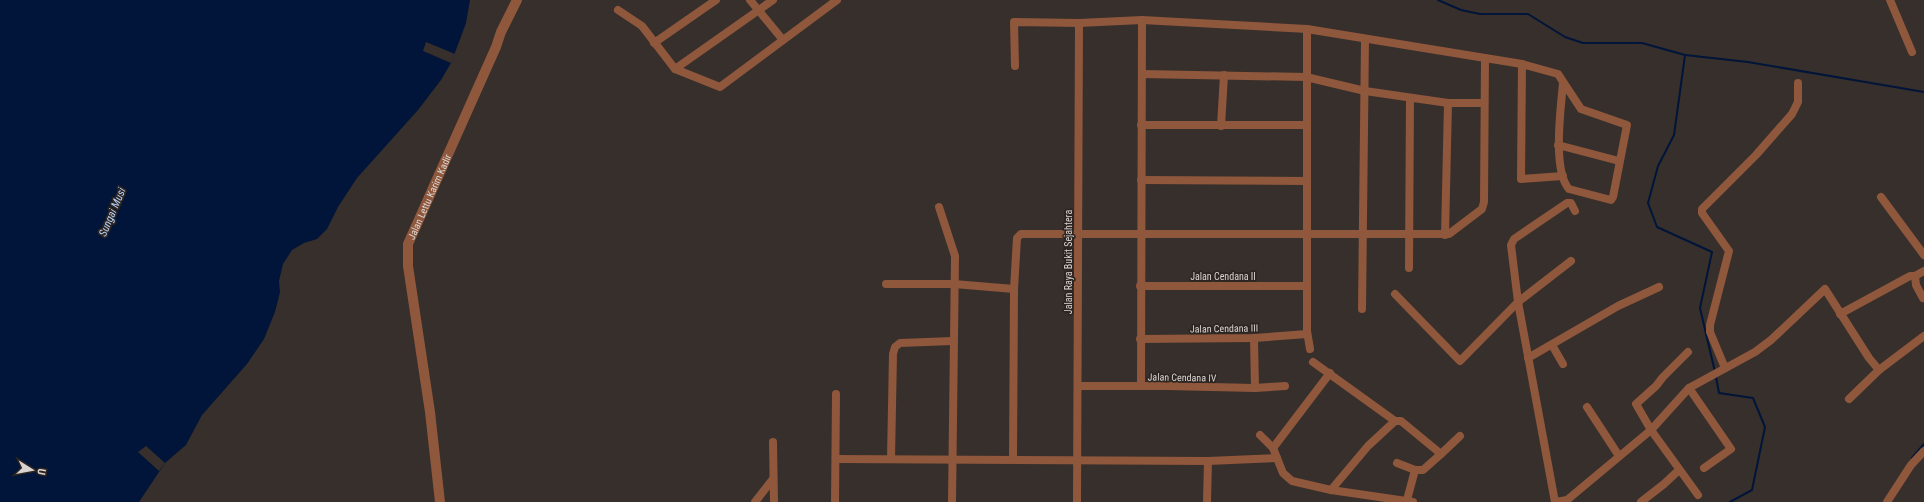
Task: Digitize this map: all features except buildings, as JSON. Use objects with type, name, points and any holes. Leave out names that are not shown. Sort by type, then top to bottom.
[{"type":"street","name":"Jalan Lettu Karim Kadir","points":[[440,502],[407,250],[411,236],[496,47],[501,32],[517,0]]},
{"type":"street","points":[[654,43],[715,0]]},
{"type":"street","points":[[750,0],[760,10],[783,40]]},
{"type":"street","points":[[674,70],[773,0]]},
{"type":"street","points":[[618,10],[638,22],[674,70],[720,87],[837,0]]},
{"type":"street","points":[[1890,0],[1912,52]]},
{"type":"street","points":[[1141,386],[1140,286],[1142,20]]},
{"type":"street","points":[[1015,66],[1014,22],[1079,23],[1142,20],[1307,29],[1522,64],[1558,74],[1581,109],[1627,125],[1613,197],[1611,200],[1569,189],[1563,176],[1558,145],[1563,82]]},
{"type":"street","name":"Jalan Raya Bukit Sejahtera","points":[[1077,502],[1079,23]]},
{"type":"street","points":[[1307,29],[1307,286],[1308,334],[1310,349]]},
{"type":"street","points":[[1362,309],[1365,39]]},
{"type":"street","points":[[1013,460],[1014,289],[1018,238],[1021,234],[1445,235],[1451,233],[1482,209],[1483,206],[1485,58]]},
{"type":"street","points":[[1522,64],[1521,179],[1563,176]]},
{"type":"street","points":[[1142,74],[1306,77],[1364,91],[1410,98],[1448,103],[1484,103]]},
{"type":"street","points":[[1221,126],[1224,75]]},
{"type":"street","points":[[1722,370],[1710,332],[1710,325],[1729,251],[1702,213],[1702,209],[1756,155],[1792,114],[1798,102],[1798,83]]},
{"type":"street","points":[[1409,268],[1410,98]]},
{"type":"street","points":[[1445,235],[1448,103]]},
{"type":"street","points":[[1141,125],[1307,125]]},
{"type":"street","points":[[1558,145],[1619,161]]},
{"type":"street","points":[[1141,180],[1307,181]]},
{"type":"street","points":[[1881,197],[1924,255]]},
{"type":"street","points":[[1575,211],[1571,204],[1567,203],[1511,242],[1518,302],[1556,502],[1568,501],[1651,430],[1689,388],[1755,352],[1771,340],[1824,289],[1869,358],[1879,370]]},
{"type":"street","points":[[938,207],[955,256],[952,502]]},
{"type":"street","points":[[1395,294],[1460,360],[1518,302],[1572,261]]},
{"type":"street","points":[[1840,314],[1910,276],[1915,276],[1924,271]]},
{"type":"street","points":[[1915,276],[1916,285],[1923,298]]},
{"type":"street","points":[[886,284],[954,284],[1014,289]]},
{"type":"street","name":"Jalan Cendana II","points":[[1140,286],[1307,286]]},
{"type":"street","points":[[1528,358],[1618,306],[1659,287]]},
{"type":"street","name":"Jalan Cendana III","points":[[1140,339],[1254,338],[1308,334]]},
{"type":"street","points":[[1848,399],[1879,370],[1924,336]]},
{"type":"street","points":[[1254,338],[1255,388]]},
{"type":"street","points":[[891,459],[893,354],[895,347],[900,343],[953,341]]},
{"type":"street","points":[[1552,345],[1563,364]]},
{"type":"street","points":[[1688,352],[1656,386],[1636,404],[1651,430],[1698,495]]},
{"type":"street","points":[[1313,362],[1330,373],[1354,393],[1395,421],[1401,421],[1441,454]]},
{"type":"street","points":[[1273,448],[1330,373]]},
{"type":"street","name":"Jalan Cendana IV","points":[[1078,386],[1255,388],[1285,386]]},
{"type":"street","points":[[1689,388],[1732,449],[1704,468]]},
{"type":"street","points":[[835,502],[836,394]]},
{"type":"street","points":[[1587,407],[1619,456]]},
{"type":"street","points":[[1331,490],[1368,446],[1395,421]]},
{"type":"street","points":[[1260,435],[1273,448],[1283,473],[1292,480],[1331,490],[1410,501],[1415,470]]},
{"type":"street","points":[[1397,463],[1415,470],[1426,469],[1460,436]]},
{"type":"street","points":[[773,442],[774,502]]},
{"type":"street","points":[[1887,502],[1911,465],[1924,450]]},
{"type":"street","points":[[836,459],[1208,461],[1277,458]]},
{"type":"street","points":[[1207,502],[1208,461]]},
{"type":"street","points":[[1641,502],[1679,470]]},
{"type":"street","points":[[755,502],[774,479]]},
{"type":"water","name":"Sungai Musi","points":[[0,0],[470,0],[466,23],[451,63],[441,80],[418,110],[357,178],[338,207],[327,229],[317,239],[304,243],[292,250],[283,264],[279,281],[280,292],[275,312],[264,339],[247,364],[202,415],[186,445],[165,463],[139,502],[0,502]]},
{"type":"pier","points":[[426,42],[455,54],[451,63],[423,51]]},
{"type":"pier","points":[[146,446],[165,463],[159,471],[138,452]]},
{"type":"waterway","points":[[1438,0],[1461,10],[1480,14],[1528,14],[1565,37],[1583,43],[1642,43],[1685,55],[1748,62],[1924,92]]},
{"type":"waterway","points":[[1685,55],[1674,135],[1658,166],[1648,203],[1657,227],[1712,252],[1700,308],[1715,372]]},
{"type":"waterway","points":[[1716,377],[1719,393],[1753,398],[1765,427],[1752,490],[1730,502]]},
{"type":"waterway","points":[[1912,458],[1924,444]]}]
